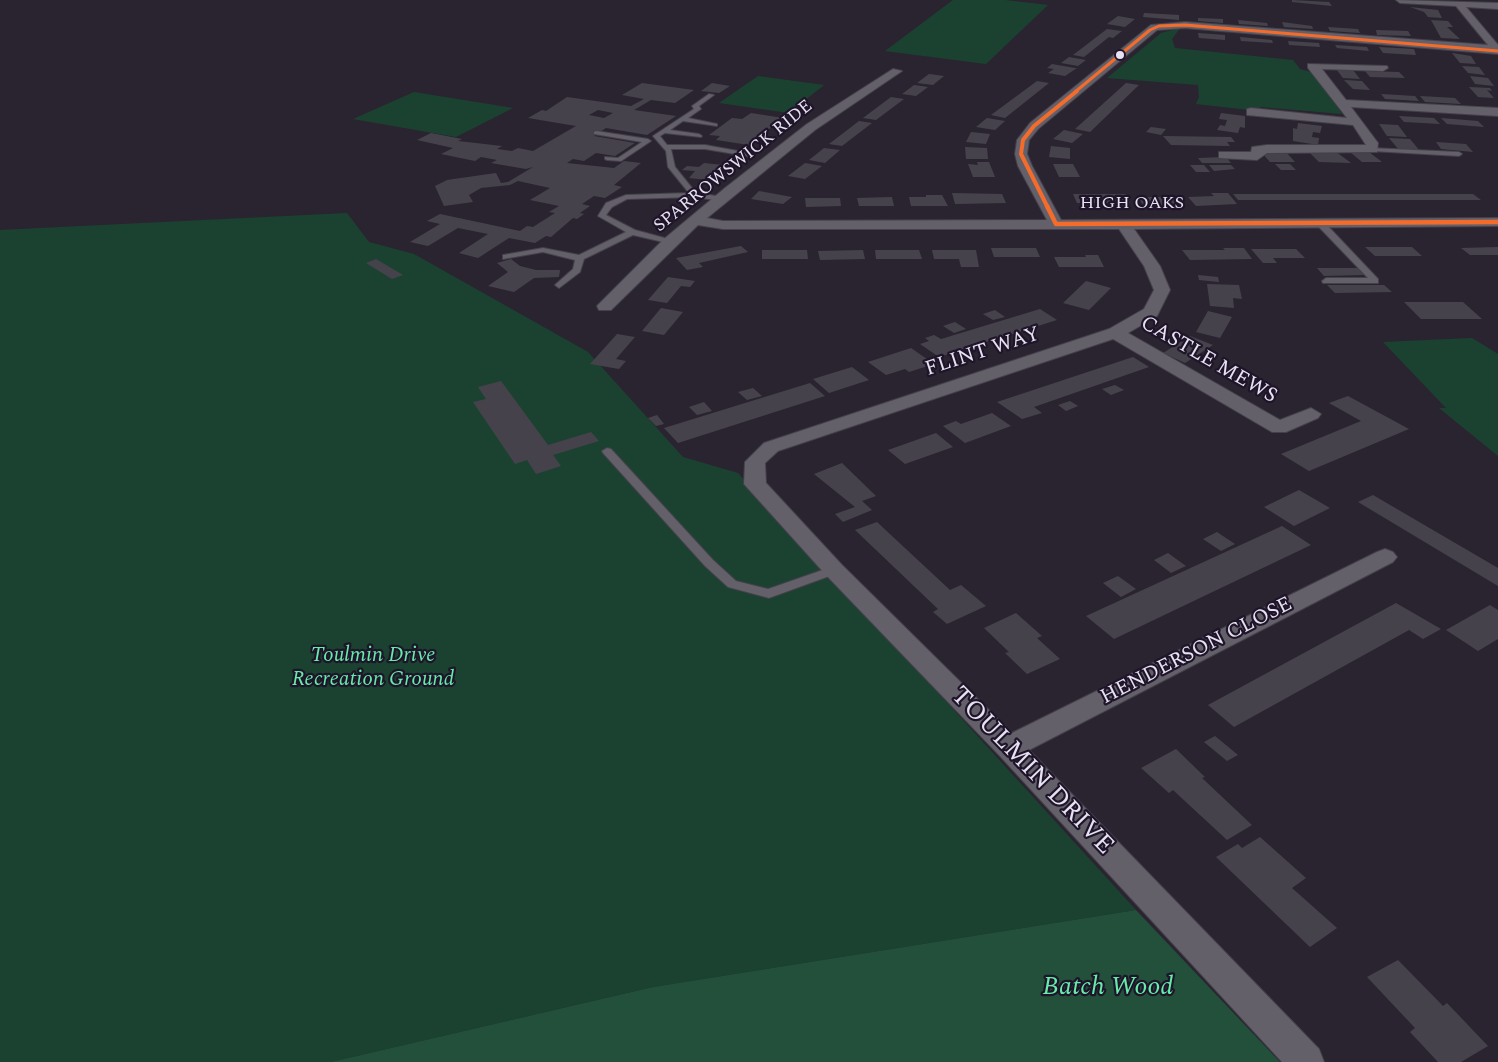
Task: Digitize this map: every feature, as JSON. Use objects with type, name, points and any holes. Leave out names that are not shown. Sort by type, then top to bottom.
[{"type":"street","points":[[1400,0],[1498,6]]},
{"type":"street","points":[[1458,3],[1497,50]]},
{"type":"street","points":[[1056,224],[1025,166],[1021,154],[1023,140],[1034,126],[1154,27],[1185,25],[1497,50]]},
{"type":"street","points":[[1224,155],[1257,156],[1257,150],[1267,148],[1372,149],[1372,143],[1321,74],[1312,66],[1383,68]]},
{"type":"street","name":"SPARROWSWICK RIDE","points":[[605,306],[669,242],[720,199],[811,127],[897,71]]},
{"type":"street","points":[[1341,103],[1498,112]]},
{"type":"street","points":[[1251,112],[1356,122]]},
{"type":"street","name":"HIGH OAKS","points":[[695,220],[723,225],[1498,222]]},
{"type":"street","name":"FLINT WAY","points":[[755,484],[755,462],[771,447],[1115,333],[1151,312],[1162,290],[1152,266],[1123,224]]},
{"type":"street","name":"CASTLE MEWS","points":[[1115,333],[1279,428],[1311,414]]},
{"type":"street","name":"TOULMIN DRIVE","points":[[755,484],[834,570],[1009,747],[1306,1062]]},
{"type":"street","name":"HENDERSON CLOSE","points":[[1009,747],[1385,557]]},
{"type":"lane","points":[[694,195],[672,167],[669,151],[656,136],[699,108],[694,107],[711,95]]},
{"type":"lane","points":[[682,119],[715,125]]},
{"type":"lane","points":[[664,131],[699,136]]},
{"type":"lane","points":[[596,133],[648,141],[660,140]]},
{"type":"lane","points":[[607,158],[619,160],[648,141]]},
{"type":"lane","points":[[665,147],[705,147],[747,154]]},
{"type":"lane","points":[[1372,149],[1459,154]]},
{"type":"lane","points":[[669,242],[632,232],[602,216],[609,206],[626,197],[694,195],[720,199]]},
{"type":"lane","points":[[1321,224],[1375,281],[1326,281]]},
{"type":"lane","points":[[506,257],[543,250],[580,258],[632,232]]},
{"type":"lane","points":[[559,285],[577,270],[580,258]]},
{"type":"lane","points":[[607,451],[709,563],[732,584],[769,594],[834,570]]},
{"type":"green space","points":[[953,0],[1005,0],[1048,5],[986,64],[885,51]]},
{"type":"green space","points":[[1180,28],[1172,39],[1175,48],[1293,60],[1300,69],[1314,73],[1342,114],[1261,107],[1259,111],[1196,104],[1199,97],[1198,85],[1107,78],[1161,33]]},
{"type":"green space","points":[[758,76],[824,85],[789,113],[719,103]]},
{"type":"green space","points":[[414,92],[513,108],[456,137],[353,119]]},
{"type":"green space","name":"Toulmin Drive Recreation Ground","points":[[347,213],[369,242],[414,254],[588,352],[683,457],[738,473],[1136,910],[653,987],[331,1062],[0,1062],[0,230]]},
{"type":"green space","points":[[1472,338],[1498,354],[1498,456],[1439,408],[1446,408],[1383,342]]},
{"type":"green space","name":"Batch Wood","points":[[1136,910],[1280,1062],[331,1062],[653,987]]},
{"type":"building","points":[[1292,0],[1329,2],[1332,6],[1292,2]]},
{"type":"building","points":[[1410,7],[1438,10],[1442,18],[1428,17],[1424,12]]},
{"type":"building","points":[[1144,13],[1179,15],[1179,20],[1143,17]]},
{"type":"building","points":[[1118,16],[1135,19],[1125,27],[1107,24]]},
{"type":"building","points":[[1198,18],[1223,19],[1223,23],[1198,21]]},
{"type":"building","points":[[1238,20],[1267,23],[1268,26],[1239,24]]},
{"type":"building","points":[[1431,20],[1448,21],[1453,27],[1447,27],[1460,39],[1441,38]]},
{"type":"building","points":[[1282,22],[1312,26],[1313,29],[1284,27]]},
{"type":"building","points":[[1328,27],[1358,29],[1360,33],[1330,31]]},
{"type":"building","points":[[1107,29],[1122,31],[1113,38],[1109,37],[1084,57],[1073,55]]},
{"type":"building","points":[[1376,30],[1408,31],[1411,36],[1377,35]]},
{"type":"building","points":[[1198,33],[1225,35],[1225,40],[1199,38]]},
{"type":"building","points":[[1240,37],[1272,40],[1273,43],[1241,41]]},
{"type":"building","points":[[1288,41],[1319,43],[1320,47],[1289,45]]},
{"type":"building","points":[[1335,45],[1367,47],[1369,51],[1337,48]]},
{"type":"building","points":[[1379,47],[1414,49],[1416,55],[1383,53]]},
{"type":"building","points":[[1452,53],[1471,56],[1476,64],[1460,63]]},
{"type":"building","points":[[1069,57],[1086,60],[1078,66],[1061,63]]},
{"type":"building","points":[[1052,64],[1077,68],[1065,76],[1048,73],[1054,69],[1047,68]]},
{"type":"building","points":[[1462,66],[1479,67],[1485,75],[1468,73]]},
{"type":"building","points":[[1336,69],[1353,70],[1360,79],[1343,78]]},
{"type":"building","points":[[1365,71],[1399,72],[1405,78],[1370,77]]},
{"type":"building","points":[[929,74],[944,76],[933,85],[917,83]]},
{"type":"building","points":[[1470,76],[1488,78],[1494,86],[1475,84]]},
{"type":"building","points":[[1344,80],[1362,81],[1370,90],[1353,89]]},
{"type":"building","points":[[1037,81],[1049,83],[1005,118],[991,115]]},
{"type":"building","points":[[642,83],[694,90],[675,103],[651,100],[634,110],[676,116],[647,135],[606,128],[594,136],[635,143],[615,156],[596,153],[584,161],[573,159],[567,163],[614,168],[624,161],[641,163],[614,185],[622,187],[605,198],[594,196],[582,204],[590,206],[580,213],[584,214],[577,219],[573,218],[551,237],[546,236],[535,243],[509,238],[478,258],[459,253],[488,234],[458,228],[428,246],[410,242],[440,224],[427,221],[440,214],[520,231],[527,226],[533,227],[555,213],[549,212],[559,206],[530,200],[550,188],[518,181],[510,185],[481,188],[469,195],[473,202],[444,206],[435,186],[447,180],[496,173],[501,183],[508,182],[533,167],[526,169],[491,163],[497,160],[481,157],[475,161],[441,154],[453,148],[417,140],[431,133],[462,139],[458,141],[502,146],[497,149],[512,151],[518,148],[533,151],[576,126],[528,118],[542,110],[546,111],[567,97],[631,106],[644,99],[622,95]],"holes":[[[598,110],[613,113],[604,118],[589,115]]]},
{"type":"building","points":[[712,83],[730,86],[719,93],[701,91]]},
{"type":"building","points":[[1126,83],[1139,85],[1090,132],[1075,129]]},
{"type":"building","points":[[914,85],[928,87],[916,96],[902,94]]},
{"type":"building","points":[[1469,87],[1490,88],[1492,91],[1487,90],[1494,98],[1478,97]]},
{"type":"building","points":[[1381,94],[1415,96],[1419,101],[1385,99]]},
{"type":"building","points":[[1420,96],[1455,98],[1461,104],[1425,102]]},
{"type":"building","points":[[891,97],[904,99],[876,120],[863,118]]},
{"type":"building","points":[[751,113],[783,118],[749,145],[716,140],[720,136],[709,135],[732,118],[742,119]]},
{"type":"building","points":[[1221,113],[1245,116],[1245,128],[1240,127],[1238,133],[1217,130],[1220,125],[1225,126],[1227,120],[1219,119]]},
{"type":"building","points":[[1399,116],[1434,118],[1440,124],[1404,122]]},
{"type":"building","points":[[987,118],[1005,121],[995,130],[976,127]]},
{"type":"building","points":[[1441,118],[1478,121],[1484,127],[1447,124]]},
{"type":"building","points":[[859,121],[872,123],[842,146],[829,144]]},
{"type":"building","points":[[1298,123],[1322,126],[1320,133],[1313,132],[1312,137],[1319,138],[1318,145],[1293,141],[1293,128],[1297,129]]},
{"type":"building","points":[[1379,124],[1398,125],[1407,137],[1387,136]]},
{"type":"building","points":[[1151,127],[1166,129],[1161,135],[1146,132]]},
{"type":"building","points":[[1064,130],[1083,134],[1072,143],[1053,139]]},
{"type":"building","points":[[971,132],[990,134],[986,144],[966,142]]},
{"type":"building","points":[[1163,136],[1231,137],[1235,142],[1227,142],[1230,146],[1171,145]]},
{"type":"building","points":[[1389,138],[1410,139],[1420,151],[1399,150]]},
{"type":"building","points":[[1436,142],[1466,144],[1473,152],[1441,149]]},
{"type":"building","points":[[1051,146],[1070,148],[1070,159],[1049,157]]},
{"type":"building","points":[[965,147],[987,148],[988,159],[966,159]]},
{"type":"building","points":[[824,148],[840,150],[825,163],[809,160]]},
{"type":"building","points":[[1308,151],[1335,151],[1351,163],[1319,162]]},
{"type":"building","points":[[1261,152],[1286,152],[1295,162],[1270,162]]},
{"type":"building","points":[[1350,152],[1369,152],[1382,162],[1362,162]]},
{"type":"building","points":[[1226,157],[1231,163],[1202,163],[1198,158]]},
{"type":"building","points":[[977,162],[989,162],[995,177],[973,177],[968,164],[978,165]]},
{"type":"building","points":[[704,163],[723,165],[708,180],[689,178],[695,171],[682,170],[687,166],[699,167]]},
{"type":"building","points":[[805,163],[822,166],[805,179],[788,176]]},
{"type":"building","points":[[1053,164],[1073,164],[1080,177],[1059,177]]},
{"type":"building","points":[[1275,164],[1290,164],[1296,170],[1281,170]]},
{"type":"building","points":[[1190,165],[1204,165],[1210,172],[1196,172]]},
{"type":"building","points":[[1209,165],[1231,165],[1235,169],[1214,171]]},
{"type":"building","points":[[759,191],[792,197],[783,204],[751,199]]},
{"type":"building","points":[[952,193],[1002,194],[1006,203],[955,204]]},
{"type":"building","points":[[1211,193],[1228,193],[1237,204],[1196,206],[1188,197],[1214,196]]},
{"type":"building","points":[[1073,194],[1126,194],[1130,203],[1077,203]]},
{"type":"building","points":[[1233,194],[1473,194],[1481,200],[1238,200]]},
{"type":"building","points":[[926,195],[942,195],[948,206],[911,206],[909,197],[926,197]]},
{"type":"building","points":[[892,197],[894,206],[859,206],[857,198]]},
{"type":"building","points":[[1138,197],[1180,197],[1184,201],[1176,201],[1179,206],[1144,206]]},
{"type":"building","points":[[805,198],[840,198],[841,206],[806,207]]},
{"type":"building","points":[[741,246],[748,252],[699,263],[703,267],[687,270],[676,258]]},
{"type":"building","points":[[1365,247],[1412,247],[1422,256],[1375,256]]},
{"type":"building","points":[[1498,247],[1498,255],[1470,255],[1461,248]]},
{"type":"building","points":[[991,248],[1036,248],[1040,257],[994,257]]},
{"type":"building","points":[[1223,248],[1244,248],[1252,259],[1190,260],[1182,250],[1225,250]]},
{"type":"building","points":[[1251,249],[1296,249],[1305,258],[1273,258],[1277,263],[1263,263]]},
{"type":"building","points":[[762,250],[807,250],[808,259],[762,259]]},
{"type":"building","points":[[863,250],[865,259],[820,260],[818,251]]},
{"type":"building","points":[[875,250],[919,250],[922,259],[876,259]]},
{"type":"building","points":[[932,250],[976,250],[979,267],[961,267],[959,259],[934,259]]},
{"type":"building","points":[[1085,255],[1098,255],[1104,267],[1059,267],[1054,257],[1086,257]]},
{"type":"building","points":[[376,259],[403,275],[392,279],[366,263]]},
{"type":"building","points":[[511,259],[520,266],[536,270],[560,270],[559,277],[534,278],[514,292],[488,286],[508,272],[497,263]]},
{"type":"building","points":[[1317,268],[1358,268],[1365,275],[1324,276]]},
{"type":"building","points":[[1198,275],[1218,277],[1219,282],[1199,280]]},
{"type":"building","points":[[668,277],[695,281],[690,287],[681,286],[667,303],[648,300]]},
{"type":"building","points":[[1086,281],[1111,288],[1089,310],[1063,303]]},
{"type":"building","points":[[1207,284],[1239,285],[1242,299],[1233,298],[1234,308],[1210,306]]},
{"type":"building","points":[[1327,285],[1384,285],[1392,292],[1335,293]]},
{"type":"building","points":[[1404,302],[1463,302],[1482,319],[1421,319]]},
{"type":"building","points":[[661,308],[683,312],[664,335],[642,331]]},
{"type":"building","points":[[1040,309],[1057,320],[939,357],[920,344],[929,341],[925,338],[934,335],[941,339]]},
{"type":"building","points":[[995,310],[1005,317],[993,320],[983,314]]},
{"type":"building","points":[[1208,311],[1232,317],[1220,338],[1196,332]]},
{"type":"building","points":[[955,322],[966,329],[954,333],[943,326]]},
{"type":"building","points":[[617,334],[635,337],[616,359],[626,361],[619,369],[590,364]]},
{"type":"building","points":[[1190,336],[1213,345],[1185,363],[1163,353]]},
{"type":"building","points":[[911,348],[934,364],[909,372],[905,369],[886,375],[868,362]]},
{"type":"building","points":[[1133,357],[1149,367],[1034,407],[1042,413],[1022,419],[997,402]]},
{"type":"building","points":[[852,367],[869,380],[829,393],[813,379]]},
{"type":"building","points":[[501,381],[548,445],[591,432],[599,441],[553,455],[561,466],[536,474],[527,460],[515,464],[473,402],[486,399],[478,387]]},
{"type":"building","points":[[810,383],[825,396],[678,443],[664,428]]},
{"type":"building","points":[[1115,385],[1124,390],[1111,395],[1102,389]]},
{"type":"building","points":[[753,388],[762,396],[747,400],[738,392]]},
{"type":"building","points":[[1348,396],[1409,429],[1309,471],[1281,454],[1361,421],[1329,403]]},
{"type":"building","points":[[1070,401],[1078,406],[1066,411],[1058,405]]},
{"type":"building","points":[[704,402],[712,411],[697,415],[689,407]]},
{"type":"building","points":[[992,413],[1011,426],[965,443],[943,426],[956,421],[961,424]]},
{"type":"building","points":[[657,415],[664,424],[656,426],[648,418]]},
{"type":"building","points":[[936,433],[953,447],[905,464],[888,450]]},
{"type":"building","points":[[842,463],[876,496],[862,501],[872,510],[843,522],[835,514],[855,507],[814,474]]},
{"type":"building","points":[[1299,490],[1330,508],[1294,526],[1264,507]]},
{"type":"building","points":[[1373,495],[1498,568],[1498,586],[1358,502]]},
{"type":"building","points":[[877,522],[950,590],[961,585],[986,606],[947,624],[933,612],[938,609],[855,530]]},
{"type":"building","points":[[1282,526],[1311,545],[1114,639],[1086,616]]},
{"type":"building","points":[[1217,532],[1235,544],[1221,551],[1203,539]]},
{"type":"building","points":[[1168,553],[1186,566],[1171,573],[1154,560]]},
{"type":"building","points":[[1118,576],[1136,589],[1121,597],[1103,583]]},
{"type":"building","points":[[1396,603],[1441,629],[1423,639],[1409,630],[1234,727],[1208,705]]},
{"type":"building","points":[[1490,605],[1498,610],[1498,639],[1478,651],[1446,630]]},
{"type":"building","points":[[1016,613],[1042,636],[1037,638],[1060,659],[1027,674],[1005,653],[1009,652],[984,628]]},
{"type":"building","points":[[1215,736],[1238,755],[1227,761],[1204,742]]},
{"type":"building","points":[[1176,749],[1205,777],[1202,778],[1252,825],[1227,840],[1173,790],[1169,793],[1141,768]]},
{"type":"building","points":[[1260,837],[1306,878],[1292,888],[1337,928],[1310,947],[1216,857],[1238,844],[1242,848]]},
{"type":"building","points":[[1398,960],[1443,1006],[1447,1003],[1488,1046],[1461,1062],[1438,1062],[1410,1032],[1415,1028],[1367,977]]},
{"type":"transit line","points":[[1498,51],[1185,25],[1159,26],[1150,30],[1034,126],[1023,140],[1021,154],[1056,224],[1498,222]]}]
